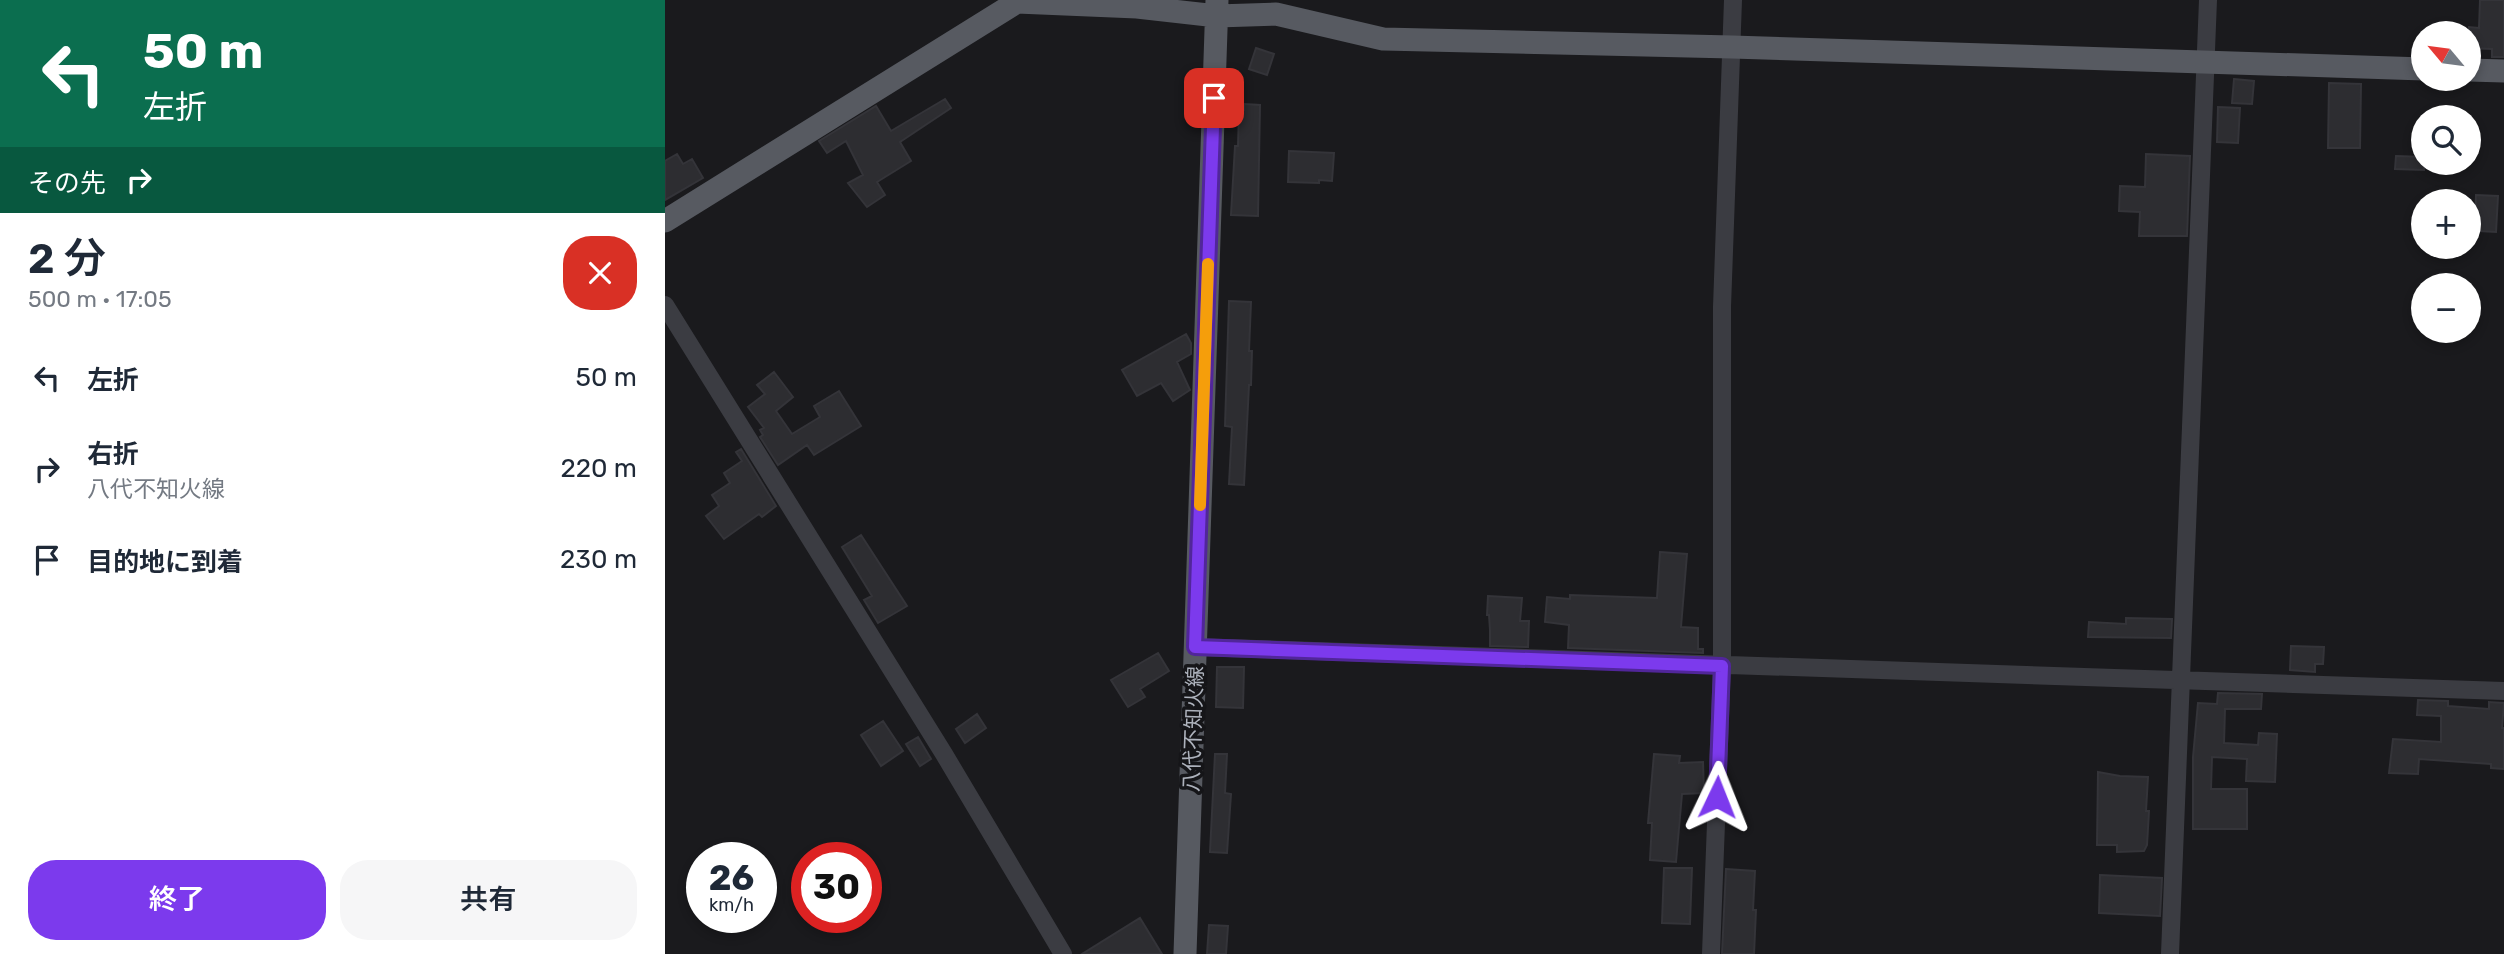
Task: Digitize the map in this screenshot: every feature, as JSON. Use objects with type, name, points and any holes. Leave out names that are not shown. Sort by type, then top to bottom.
[{"type":"main road","points":[[665,221],[1017,2],[1217,8],[1276,14],[1383,39],[2411,69]]},
{"type":"main road","name":"八代不知火線","points":[[1185,954],[1217,8]]},
{"type":"main road","points":[[2481,70],[2504,71]]},
{"type":"street","points":[[1711,954],[1722,666],[1722,307],[1733,0]]},
{"type":"street","points":[[2170,954],[2208,0]]},
{"type":"street","points":[[665,305],[944,754],[1063,954]]},
{"type":"street","points":[[1195,647],[2504,691]]},
{"type":"building","points":[[2480,0],[2504,0],[2504,57],[2492,57],[2492,49],[2481,49]]},
{"type":"building","points":[[1256,48],[1274,54],[1267,75],[1249,69]]},
{"type":"building","points":[[2234,79],[2254,81],[2252,104],[2232,103]]},
{"type":"building","points":[[2329,83],[2361,84],[2360,148],[2328,148]]},
{"type":"building","points":[[945,99],[951,108],[900,142],[911,161],[877,182],[885,195],[867,207],[848,183],[863,175],[846,141],[827,153],[819,141],[876,106],[891,131]]},
{"type":"building","points":[[1244,104],[1260,105],[1258,216],[1231,215],[1239,109],[1244,110]]},
{"type":"building","points":[[2218,107],[2240,108],[2238,143],[2217,142]]},
{"type":"building","points":[[1289,151],[1334,153],[1332,181],[1288,182]]},
{"type":"building","points":[[677,154],[683,164],[692,159],[703,178],[665,200],[665,161]]},
{"type":"building","points":[[2146,154],[2190,156],[2187,236],[2139,236],[2140,212],[2119,211],[2120,186],[2145,187]]},
{"type":"building","points":[[2396,156],[2411,157],[2411,170],[2395,169]]},
{"type":"building","points":[[2481,195],[2498,196],[2496,232],[2481,231]]},
{"type":"building","points":[[1229,301],[1251,302],[1251,385],[1244,485],[1229,484],[1232,427],[1225,426]]},
{"type":"building","points":[[1186,334],[1191,343],[1191,354],[1177,362],[1190,390],[1173,401],[1161,383],[1137,396],[1122,370]]},
{"type":"building","points":[[774,372],[793,397],[776,411],[792,434],[820,417],[814,406],[839,391],[861,426],[814,455],[807,445],[778,465],[760,437],[763,435],[760,430],[764,428],[748,407],[765,394],[757,385]]},
{"type":"building","points":[[741,449],[776,506],[762,517],[759,514],[724,539],[706,516],[719,506],[712,495],[730,483],[724,473],[742,461],[736,452]]},
{"type":"building","points":[[861,535],[907,606],[878,623],[864,600],[872,596],[842,547]]},
{"type":"building","points":[[1660,552],[1687,554],[1681,627],[1698,628],[1698,649],[1703,649],[1703,653],[1568,648],[1569,625],[1545,622],[1547,597],[1570,599],[1570,595],[1657,598]]},
{"type":"building","points":[[1488,596],[1522,598],[1520,621],[1529,621],[1528,647],[1490,646]]},
{"type":"building","points":[[2126,618],[2172,619],[2171,638],[2088,637],[2089,622],[2126,624]]},
{"type":"building","points":[[2291,646],[2324,647],[2323,664],[2315,664],[2315,672],[2290,670]]},
{"type":"building","points":[[1158,653],[1169,671],[1140,689],[1145,697],[1128,707],[1111,680]]},
{"type":"building","points":[[1217,667],[1244,667],[1243,708],[1216,707]]},
{"type":"building","points":[[2218,693],[2262,694],[2261,709],[2225,709],[2224,743],[2258,745],[2259,733],[2277,734],[2275,782],[2246,781],[2247,759],[2212,757],[2211,789],[2247,789],[2247,829],[2193,829],[2193,757],[2198,703],[2217,704]]},
{"type":"building","points":[[2418,700],[2448,701],[2448,706],[2489,709],[2489,702],[2504,703],[2504,769],[2491,768],[2491,764],[2419,759],[2418,774],[2389,773],[2393,739],[2441,742],[2441,716],[2417,715]]},
{"type":"building","points":[[977,714],[986,728],[965,743],[956,729]]},
{"type":"building","points":[[883,721],[903,751],[881,766],[861,735]]},
{"type":"building","points":[[918,737],[931,759],[920,766],[906,744]]},
{"type":"building","points":[[1215,754],[1227,754],[1225,793],[1231,794],[1227,853],[1210,852]]},
{"type":"building","points":[[1654,754],[1680,756],[1679,763],[1703,762],[1704,793],[1682,794],[1676,862],[1650,860],[1652,823],[1648,823]]},
{"type":"building","points":[[2098,772],[2148,777],[2146,811],[2149,811],[2147,845],[2144,851],[2117,852],[2117,845],[2097,845]]},
{"type":"building","points":[[1664,868],[1692,868],[1690,924],[1662,923]]},
{"type":"building","points":[[1726,869],[1755,871],[1754,954],[1722,954]]},
{"type":"building","points":[[2100,875],[2162,878],[2160,916],[2099,913]]},
{"type":"building","points":[[1140,918],[1162,954],[1082,954]]},
{"type":"building","points":[[1209,925],[1228,926],[1226,954],[1207,954]]},
{"type":"slow traffic","points":[[1200,505],[1208,264]]},
{"type":"route","points":[[1214,98],[1195,647],[1722,666],[1717,797]]}]
